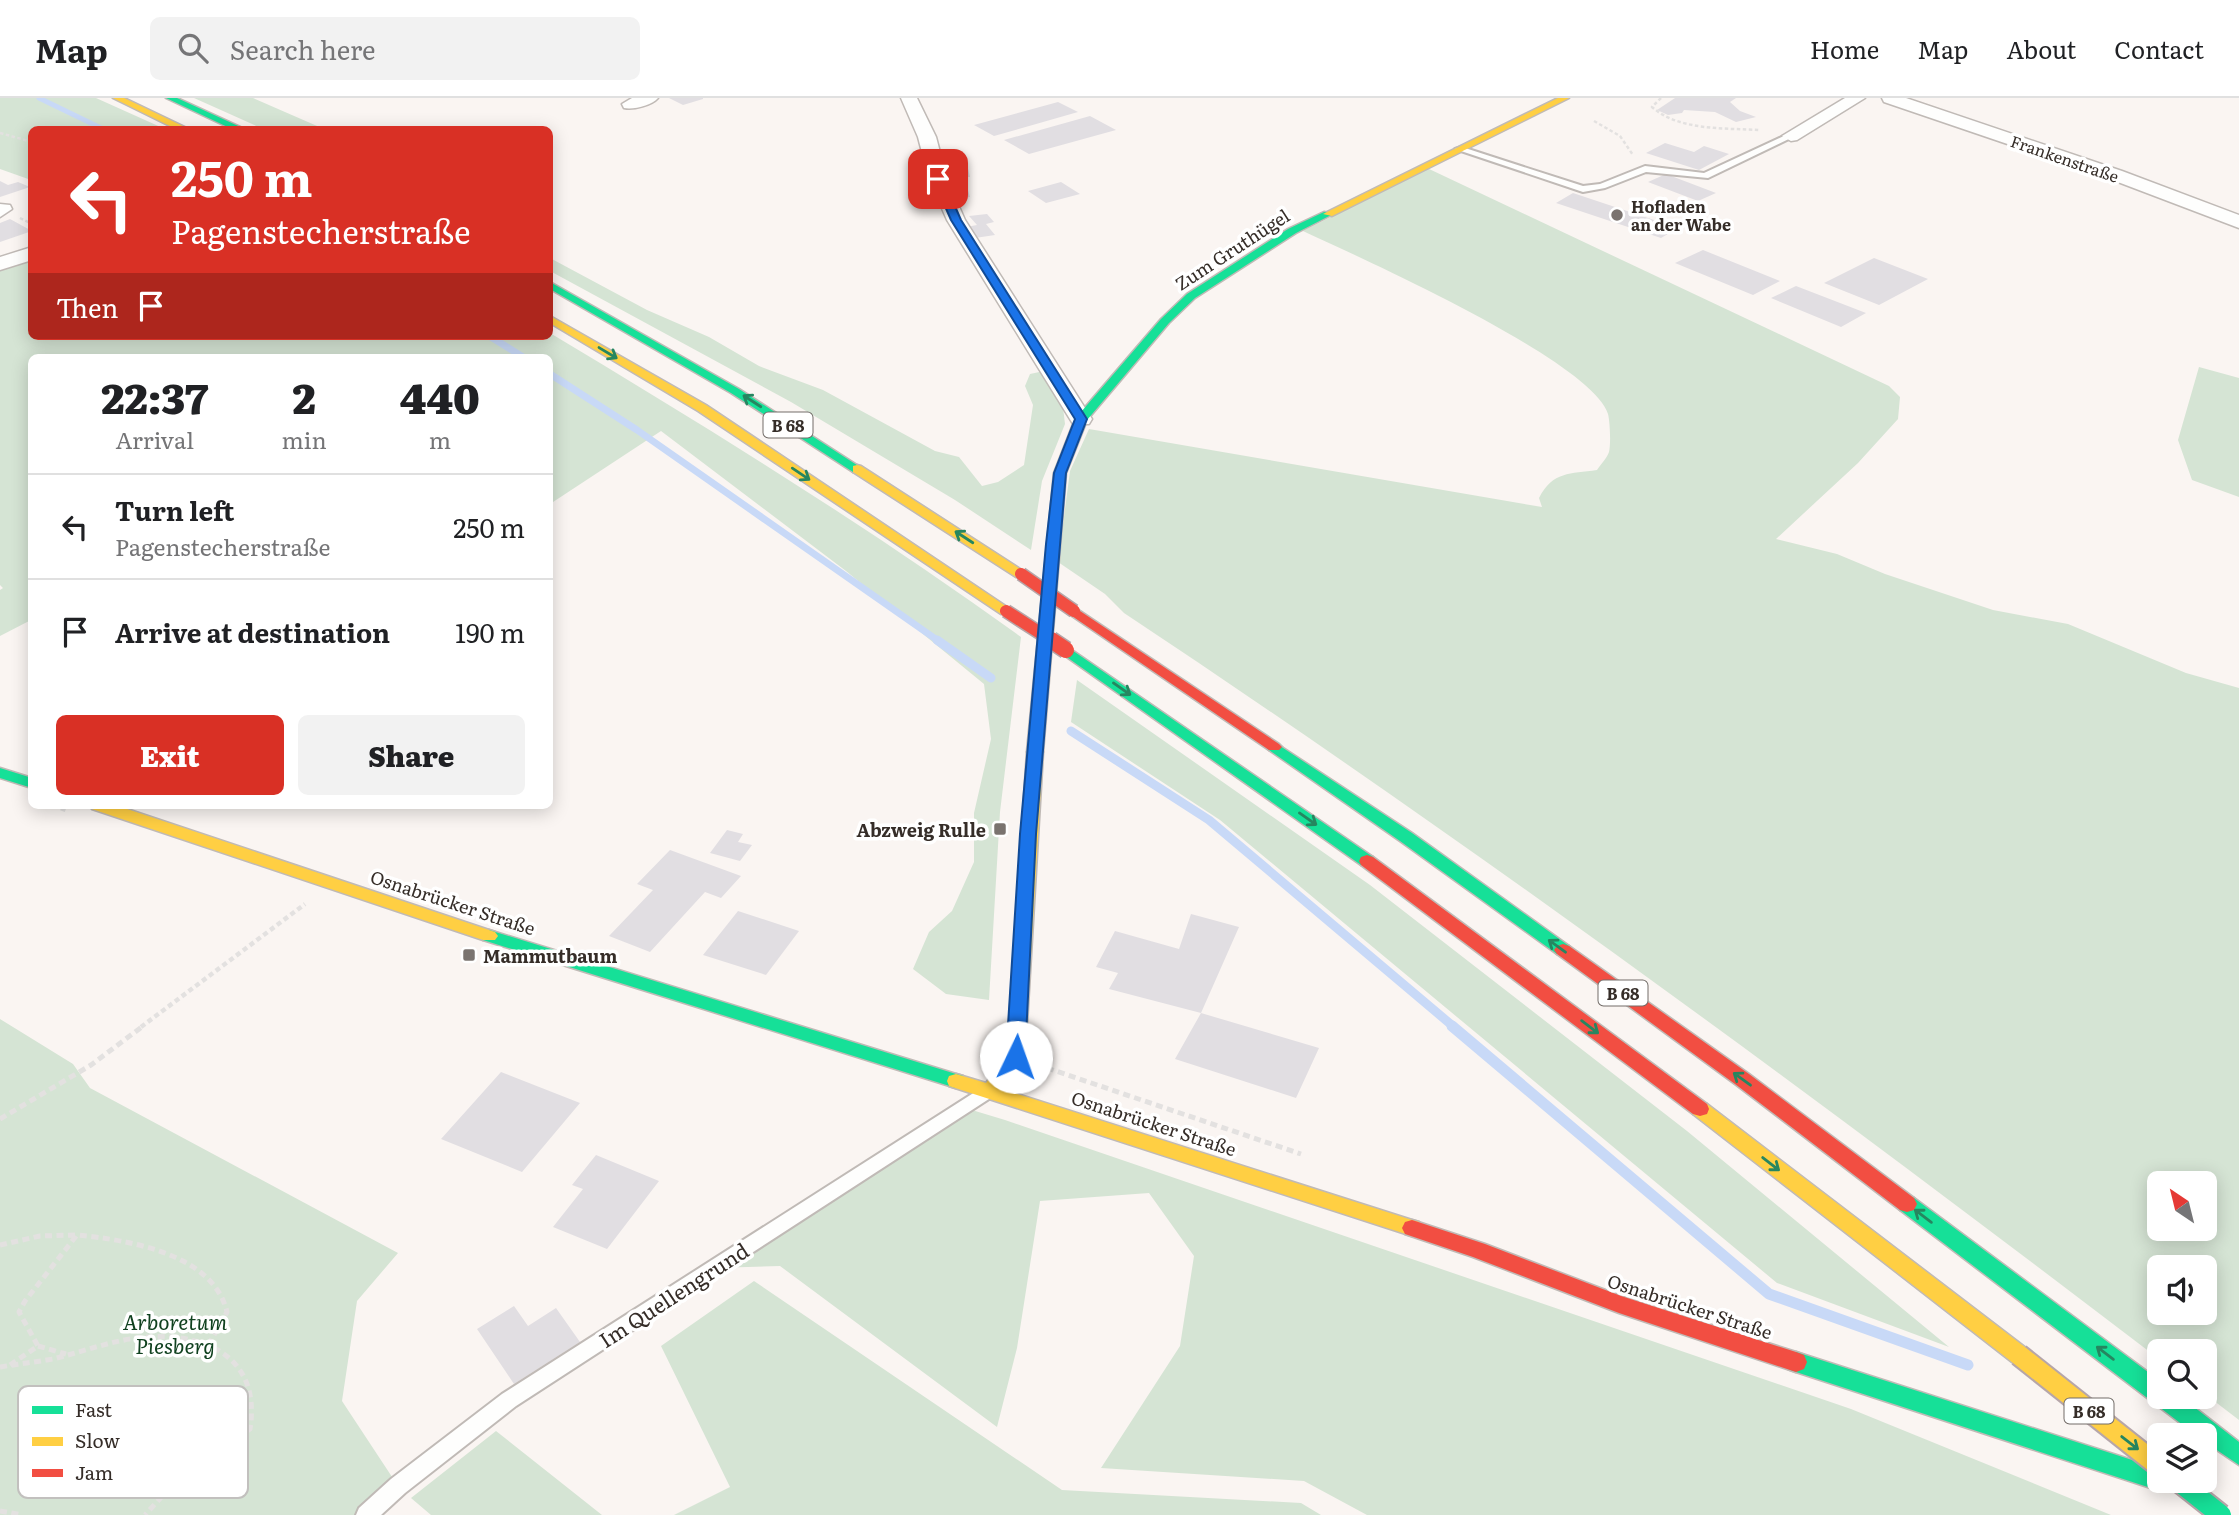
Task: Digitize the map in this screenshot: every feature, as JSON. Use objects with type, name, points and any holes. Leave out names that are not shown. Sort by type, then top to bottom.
[{"type":"main road","points":[[117,98],[178,126]]},
{"type":"main road","points":[[170,98],[234,126]]},
{"type":"main road","name":"Zum Gruthügel","points":[[991,1090],[1016,1057],[1028,834],[1060,473],[1081,419],[1165,321],[1210,282],[1292,231],[1565,98]]},
{"type":"main road","name":"B 68","points":[[553,287],[735,391],[1021,574],[1406,837],[1742,1079],[2147,1384]]},
{"type":"main road","name":"B 68","points":[[553,320],[702,408],[1066,650],[1372,864],[1699,1108],[2147,1456]]},
{"type":"main road","points":[[0,773],[28,782]]},
{"type":"main road","name":"Osnabrücker Straße","points":[[110,809],[487,935],[789,1027],[934,1075],[991,1090],[1478,1250],[1619,1304],[2147,1476]]},
{"type":"main road","name":"B 68","points":[[2180,1409],[2239,1455]]},
{"type":"main road","points":[[2193,1493],[2221,1515]]},
{"type":"main road","name":"Osnabrücker Straße","points":[[2197,1493],[2239,1508]]},
{"type":"street","points":[[630,104],[650,98]]},
{"type":"street","points":[[909,98],[927,137],[938,179],[956,220],[1081,419]]},
{"type":"street","points":[[1793,135],[1857,98]]},
{"type":"street","name":"Frankenstraße","points":[[1890,98],[2116,175],[2239,222]]},
{"type":"street","points":[[0,264],[28,254]]},
{"type":"lane","points":[[1459,149],[1583,189],[1602,186],[1645,169],[1705,176],[1793,135]]},
{"type":"lane","name":"Im Quellengrund","points":[[366,1515],[398,1486],[509,1400],[991,1090]]},
{"type":"path","points":[[1661,98],[1652,107],[1655,112],[1676,120],[1793,135]]},
{"type":"path","points":[[1594,121],[1620,136],[1645,169]]},
{"type":"path","points":[[0,133],[28,141]]},
{"type":"path","points":[[0,1119],[91,1065],[331,882]]},
{"type":"path","points":[[67,1354],[37,1346],[19,1312],[26,1296],[69,1248],[77,1235]]},
{"type":"path","points":[[0,1245],[40,1236],[77,1235],[131,1241],[184,1261],[215,1287],[226,1304],[227,1315],[209,1345]]},
{"type":"path","points":[[0,1367],[37,1363],[136,1337],[178,1336],[209,1345],[233,1357],[247,1381],[254,1410],[248,1430]]},
{"type":"path","points":[[9,1366],[37,1346]]},
{"type":"path","points":[[145,1515],[161,1498]]},
{"type":"path","points":[[0,1511],[22,1515]]},
{"type":"green space","points":[[0,98],[96,98],[158,126],[28,126],[28,179],[0,169]]},
{"type":"green space","points":[[194,98],[253,98],[317,126],[256,126]]},
{"type":"green space","points":[[1427,168],[1889,386],[1900,397],[1898,419],[1858,463],[1776,539],[1837,554],[1885,574],[1993,610],[2068,624],[2186,673],[2239,688],[2239,1420],[2217,1403],[2217,1339],[2147,1339],[2147,1350],[1648,977],[1388,792],[1124,613],[1105,594],[1058,562],[1070,471],[1089,429],[1542,507],[1539,498],[1556,478],[1570,473],[1597,470],[1608,454],[1610,433],[1608,414],[1593,392],[1519,340],[1420,286],[1303,231]]},
{"type":"green space","points":[[28,257],[28,340],[553,340],[553,335],[788,480],[964,596],[1021,637],[1000,812],[989,1000],[946,994],[913,969],[929,932],[952,911],[974,862],[974,813],[991,739],[984,684],[846,571],[661,431],[553,502],[553,354],[28,354],[28,622],[0,636],[0,590],[3,588],[0,585],[0,268]]},
{"type":"green space","points":[[553,260],[647,310],[709,337],[759,366],[823,390],[935,451],[959,457],[982,486],[998,482],[1024,465],[1033,405],[1025,386],[1030,374],[1044,371],[1062,399],[1065,424],[1042,481],[1031,550],[955,500],[791,402],[553,273]]},
{"type":"green space","points":[[2199,367],[2239,378],[2239,497],[2192,480],[2178,440]]},
{"type":"green space","points":[[1077,680],[1370,885],[1687,1131],[1949,1347],[1777,1283],[1220,820],[1071,722]]},
{"type":"green space","name":"Arboretum Piesberg","points":[[0,1019],[73,1064],[90,1088],[398,1253],[357,1301],[342,1401],[398,1486],[366,1515],[0,1515]]},
{"type":"green space","points":[[962,1107],[1851,1409],[2111,1515],[1367,1515],[1304,1481],[1101,1468],[1180,1346],[1194,1256],[1149,1193],[1040,1201],[1017,1348],[997,1427],[780,1266],[714,1268]]},
{"type":"green space","points":[[754,1281],[1062,1490],[1301,1503],[1321,1515],[674,1515],[730,1487],[661,1346]]},
{"type":"green space","points":[[496,1431],[602,1515],[431,1515],[411,1498]]},
{"type":"building","points":[[669,98],[703,98],[703,99],[683,105]]},
{"type":"building","points":[[1675,98],[1736,98],[1730,102],[1740,111],[1756,117],[1736,122],[1715,112],[1684,110],[1682,113],[1668,115],[1657,110]]},
{"type":"building","points":[[1058,102],[1078,112],[994,136],[974,125]]},
{"type":"building","points":[[1090,116],[1116,130],[1029,154],[1004,140]]},
{"type":"building","points":[[1665,143],[1694,152],[1704,146],[1729,154],[1699,170],[1646,153]]},
{"type":"building","points":[[966,160],[970,177],[964,177],[970,197],[951,199],[939,162]]},
{"type":"building","points":[[1666,174],[1716,193],[1698,201],[1648,182]]},
{"type":"building","points":[[0,181],[8,185],[18,182],[28,186],[28,188],[0,197]]},
{"type":"building","points":[[1061,182],[1080,194],[1046,203],[1028,191]]},
{"type":"building","name":"Hofladen an der Wabe","points":[[1573,193],[1678,228],[1661,238],[1556,203]]},
{"type":"building","points":[[987,214],[994,222],[986,224],[995,235],[975,238],[966,227],[977,225],[969,216]]},
{"type":"building","points":[[10,219],[28,229],[28,232],[0,242],[0,223]]},
{"type":"building","points":[[1703,250],[1780,281],[1753,295],[1675,263]]},
{"type":"building","points":[[1874,258],[1928,279],[1879,305],[1824,283]]},
{"type":"building","points":[[1796,286],[1866,313],[1841,327],[1771,298]]},
{"type":"building","points":[[727,830],[743,834],[738,842],[752,845],[740,861],[710,853]]},
{"type":"building","points":[[670,850],[741,876],[721,898],[705,892],[650,952],[609,936],[653,890],[637,884]]},
{"type":"building","points":[[738,911],[799,931],[766,975],[703,955]]},
{"type":"building","points":[[1191,914],[1239,927],[1201,1013],[1109,989],[1118,973],[1096,967],[1115,931],[1179,949]]},
{"type":"building","points":[[1201,1013],[1319,1048],[1296,1098],[1175,1059]]},
{"type":"building","points":[[501,1072],[580,1103],[522,1172],[441,1139]]},
{"type":"building","points":[[596,1155],[659,1181],[607,1249],[553,1227],[583,1189],[572,1185]]},
{"type":"building","points":[[514,1306],[528,1326],[556,1308],[580,1342],[514,1384],[477,1329]]},
{"type":"waterway","points":[[39,98],[97,126]]},
{"type":"waterway","points":[[496,340],[518,354]]},
{"type":"waterway","points":[[553,376],[637,430],[940,642]]},
{"type":"waterway","points":[[937,640],[991,678]]},
{"type":"waterway","points":[[1071,731],[1209,820],[1454,1027]]},
{"type":"waterway","points":[[1452,1026],[1769,1294],[1968,1365]]},
{"type":"traffic: fast","points":[[170,98],[234,126]]},
{"type":"traffic: fast","points":[[1035,752],[1060,473],[1081,419],[1165,321],[1191,296],[1292,231],[1328,214]]},
{"type":"traffic: fast","points":[[553,287],[735,391],[857,469]]},
{"type":"traffic: fast","points":[[1066,650],[1367,861]]},
{"type":"traffic: fast","points":[[1274,747],[1406,837],[1563,950]]},
{"type":"traffic: fast","points":[[0,773],[28,782]]},
{"type":"traffic: fast","points":[[489,936],[956,1081]]},
{"type":"traffic: fast","points":[[1907,1204],[2147,1384]]},
{"type":"traffic: fast","points":[[1796,1362],[2147,1476]]},
{"type":"traffic: fast","points":[[2180,1409],[2239,1455]]},
{"type":"traffic: fast","points":[[2193,1493],[2221,1515]]},
{"type":"traffic: slow","points":[[117,98],[178,126]]},
{"type":"traffic: slow","points":[[1328,214],[1565,98]]},
{"type":"traffic: slow","points":[[553,321],[702,408],[1006,611]]},
{"type":"traffic: slow","points":[[857,469],[1021,574]]},
{"type":"traffic: slow","points":[[991,1090],[1016,1057],[1035,752]]},
{"type":"traffic: slow","points":[[110,809],[489,936]]},
{"type":"traffic: slow","points":[[956,1081],[1412,1228]]},
{"type":"traffic: slow","points":[[1700,1109],[2019,1355]]},
{"type":"traffic: slow","points":[[2019,1355],[2147,1457]]},
{"type":"traffic: jam","points":[[1021,574],[1074,611]]},
{"type":"traffic: jam","points":[[1006,611],[1066,650]]},
{"type":"traffic: jam","points":[[1074,611],[1274,747]]},
{"type":"traffic: jam","points":[[1367,861],[1700,1109]]},
{"type":"traffic: jam","points":[[1563,950],[1742,1079],[1907,1204]]},
{"type":"traffic: jam","points":[[1412,1228],[1619,1304],[1796,1362]]},
{"type":"place","name":"Hofladen an der Wabe","points":[[1617,215]]},
{"type":"place","name":"Abzweig Rulle","points":[[1000,829]]},
{"type":"place","name":"Mammutbaum","points":[[469,955]]},
{"type":"route","points":[[938,179],[956,220],[1081,419],[1060,473],[1028,834],[1016,1057]]}]
